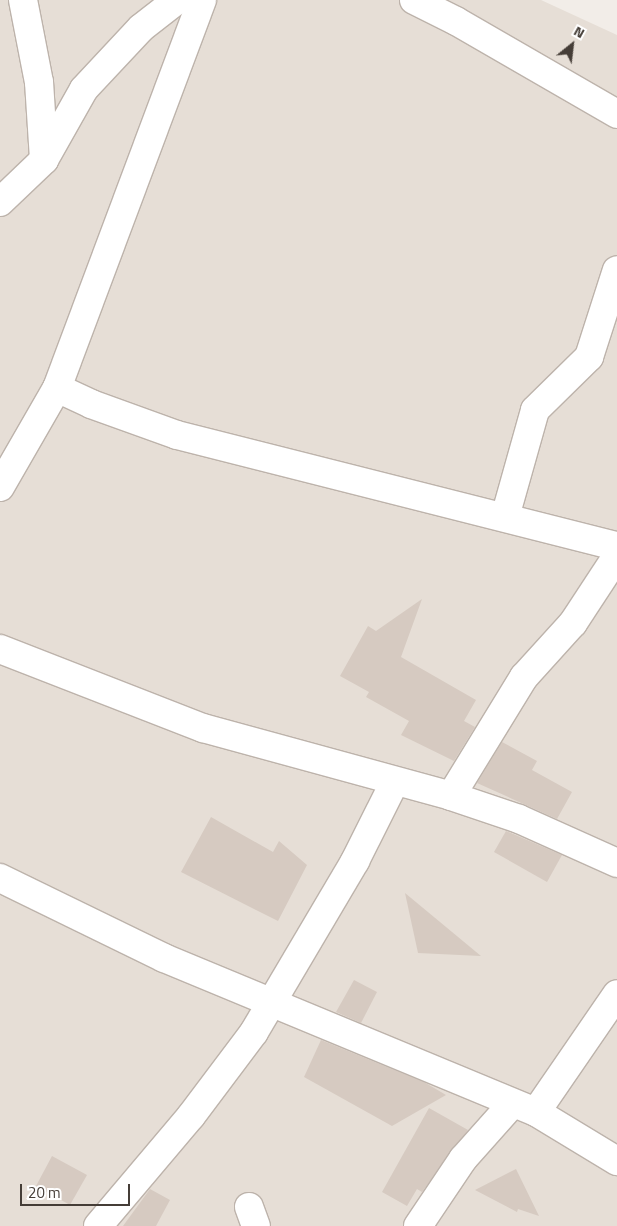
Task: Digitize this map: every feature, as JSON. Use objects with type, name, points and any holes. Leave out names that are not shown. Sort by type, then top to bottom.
[{"type":"street","points":[[23,0],[39,82],[44,160]]},
{"type":"street","points":[[0,202],[44,160],[84,89],[141,28],[177,0]]},
{"type":"street","points":[[0,487],[57,388],[202,0]]},
{"type":"street","points":[[414,0],[456,21],[617,114]]},
{"type":"street","points":[[505,517],[535,410],[589,357],[617,270]]},
{"type":"street","points":[[57,388],[91,404],[177,434],[617,546]]},
{"type":"street","points":[[451,796],[524,677],[573,623],[617,556]]},
{"type":"street","points":[[0,649],[203,728],[321,759],[394,783],[451,796],[519,819],[617,863]]},
{"type":"street","points":[[98,1226],[191,1116],[254,1032],[269,1002],[355,861],[394,783]]},
{"type":"street","points":[[0,878],[164,958],[524,1108],[617,1161]]},
{"type":"street","points":[[418,1226],[463,1159],[524,1108],[617,994]]},
{"type":"shaded area","points":[[0,0],[541,0],[617,35],[617,1226],[0,1226]]},
{"type":"building","points":[[422,599],[401,657],[476,700],[464,721],[475,727],[454,761],[401,735],[409,721],[366,697],[369,692],[340,676],[368,626],[376,631]]},
{"type":"building","points":[[502,742],[537,761],[532,770],[572,792],[557,819],[477,783]]},
{"type":"building","points":[[211,817],[273,852],[279,841],[307,865],[278,921],[181,872]]},
{"type":"building","points":[[506,831],[562,855],[547,882],[494,852]]},
{"type":"building","points":[[405,893],[481,956],[418,953]]},
{"type":"building","points":[[354,980],[377,992],[361,1023],[336,1012]]},
{"type":"building","points":[[321,1040],[424,1082],[446,1095],[392,1126],[304,1077]]},
{"type":"building","points":[[429,1108],[468,1130],[422,1192],[417,1189],[407,1206],[382,1192]]},
{"type":"building","points":[[52,1156],[87,1175],[70,1205],[36,1186]]},
{"type":"building","points":[[516,1169],[539,1216],[518,1209],[517,1212],[475,1190]]},
{"type":"building","points":[[150,1189],[170,1200],[156,1226],[123,1226]]}]
